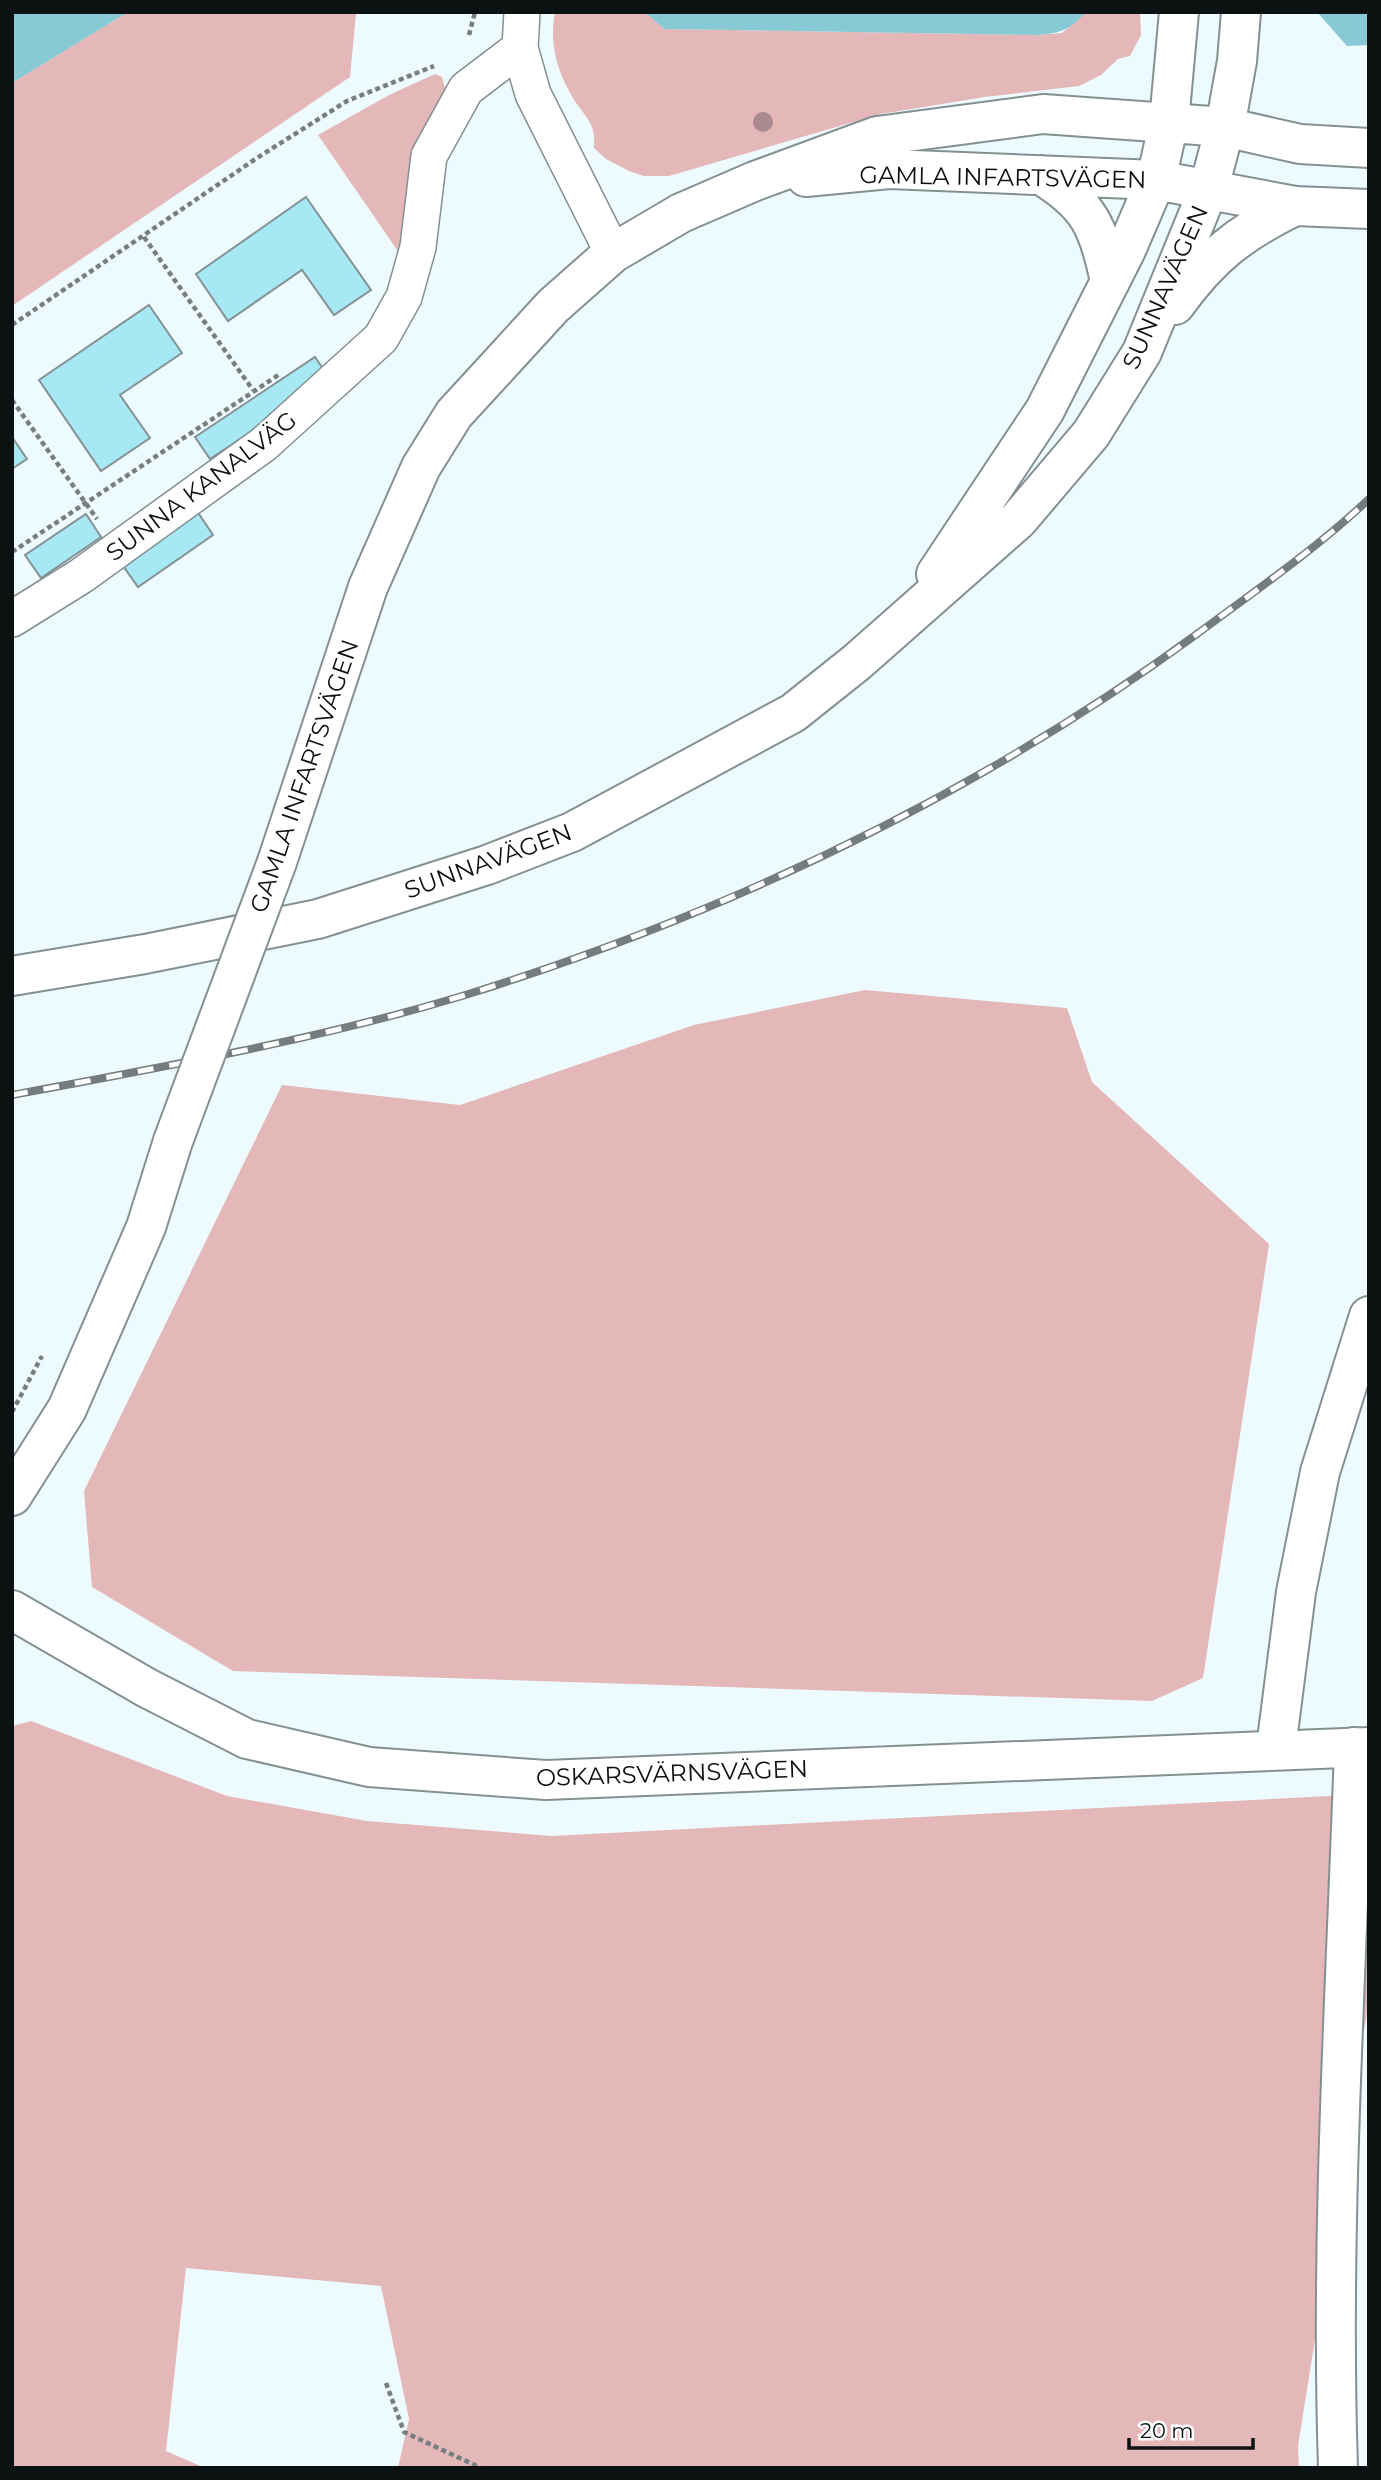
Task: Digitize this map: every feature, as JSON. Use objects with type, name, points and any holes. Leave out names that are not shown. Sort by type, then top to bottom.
[{"type":"main road","name":"SUNNAVÄGEN","points":[[908,617],[1045,411],[1110,282],[1156,180],[1169,122],[1179,12]]},
{"type":"main road","name":"SUNNAVÄGEN","points":[[12,976],[145,954],[318,919],[488,865],[572,832],[793,713],[1018,520],[1091,434],[1142,352],[1209,188],[1225,127],[1237,61],[1241,12]]},
{"type":"main road","name":"GAMLA INFARTSVÄGEN","points":[[12,1496],[67,1409],[146,1227],[173,1141],[277,862],[368,587],[421,467],[454,415],[553,306],[613,253],[681,213],[755,181],[877,136],[1043,114],[1225,127],[1300,144],[1369,148]]},
{"type":"main road","name":"GAMLA INFARTSVÄGEN","points":[[755,181],[889,169],[1156,180],[1295,206],[1369,209]]},
{"type":"main road","points":[[1041,175],[1069,191],[1091,219],[1104,252],[1110,282]]},
{"type":"main road","points":[[1142,352],[1209,261],[1251,228],[1295,206]]},
{"type":"main road","points":[[1276,1748],[1296,1592],[1320,1472],[1369,1316]]},
{"type":"main road","name":"OSKARSVÄRNSVÄGEN","points":[[12,1610],[147,1688],[247,1740],[369,1768],[546,1780],[1276,1748],[1362,1747]]},
{"type":"main road","points":[[1338,2468],[1335,2365],[1338,2122],[1362,1747]]},
{"type":"street","points":[[522,12],[520,48],[533,94],[613,253]]},
{"type":"street","name":"SUNNA KANALVÄG","points":[[12,619],[81,576],[264,444],[381,338],[404,297],[418,247],[429,156],[466,89],[520,48]]},
{"type":"path","points":[[462,41],[471,33],[475,12]]},
{"type":"path","points":[[12,325],[257,158],[347,101],[435,65],[444,57]]},
{"type":"path","points":[[144,237],[253,390]]},
{"type":"path","points":[[12,552],[287,370]]},
{"type":"path","points":[[12,400],[86,503],[116,550]]},
{"type":"path","points":[[386,2383],[404,2432],[481,2468]]},
{"type":"shaded area","points":[[128,12],[356,14],[350,77],[12,306],[12,83]]},
{"type":"shaded area","points":[[555,12],[645,12],[664,29],[1039,35],[1062,33],[1086,12],[1140,12],[1141,35],[1130,56],[1118,59],[1101,75],[1079,86],[985,97],[881,114],[669,176],[644,176],[606,159],[594,148],[592,126],[573,98],[556,57],[553,35]]},
{"type":"shaded area","points":[[435,74],[442,77],[445,88],[402,257],[318,135],[389,95]]},
{"type":"shaded area","points":[[865,990],[1067,1008],[1092,1082],[1269,1244],[1203,1678],[1152,1701],[233,1671],[92,1587],[84,1491],[282,1085],[460,1105],[694,1025]]},
{"type":"shaded area","points":[[31,1721],[227,1796],[367,1821],[552,1836],[1369,1794],[1369,2000],[1298,2446],[1299,2468],[398,2468],[409,2419],[381,2286],[186,2268],[166,2451],[205,2468],[12,2468],[12,1726]]},
{"type":"water","points":[[12,12],[128,12],[12,83]]},
{"type":"water","points":[[645,12],[1086,12],[1065,29],[1039,35],[664,29]]},
{"type":"water","points":[[1317,12],[1369,12],[1369,45],[1347,46]]},
{"type":"building","points":[[306,197],[371,290],[334,315],[302,270],[228,321],[196,274]]},
{"type":"building","points":[[149,305],[182,353],[120,395],[150,438],[101,471],[39,380]]},
{"type":"building","points":[[315,357],[330,379],[210,459],[195,437]]},
{"type":"building","points":[[12,437],[27,459],[12,469]]},
{"type":"building","points":[[197,511],[213,535],[138,587],[121,563]]},
{"type":"building","points":[[86,514],[101,537],[41,578],[25,555]]},
{"type":"railway","points":[[12,1095],[238,1052],[407,1012],[560,964],[751,889],[936,798],[1025,748],[1112,693],[1197,634],[1285,569],[1369,499]]}]
